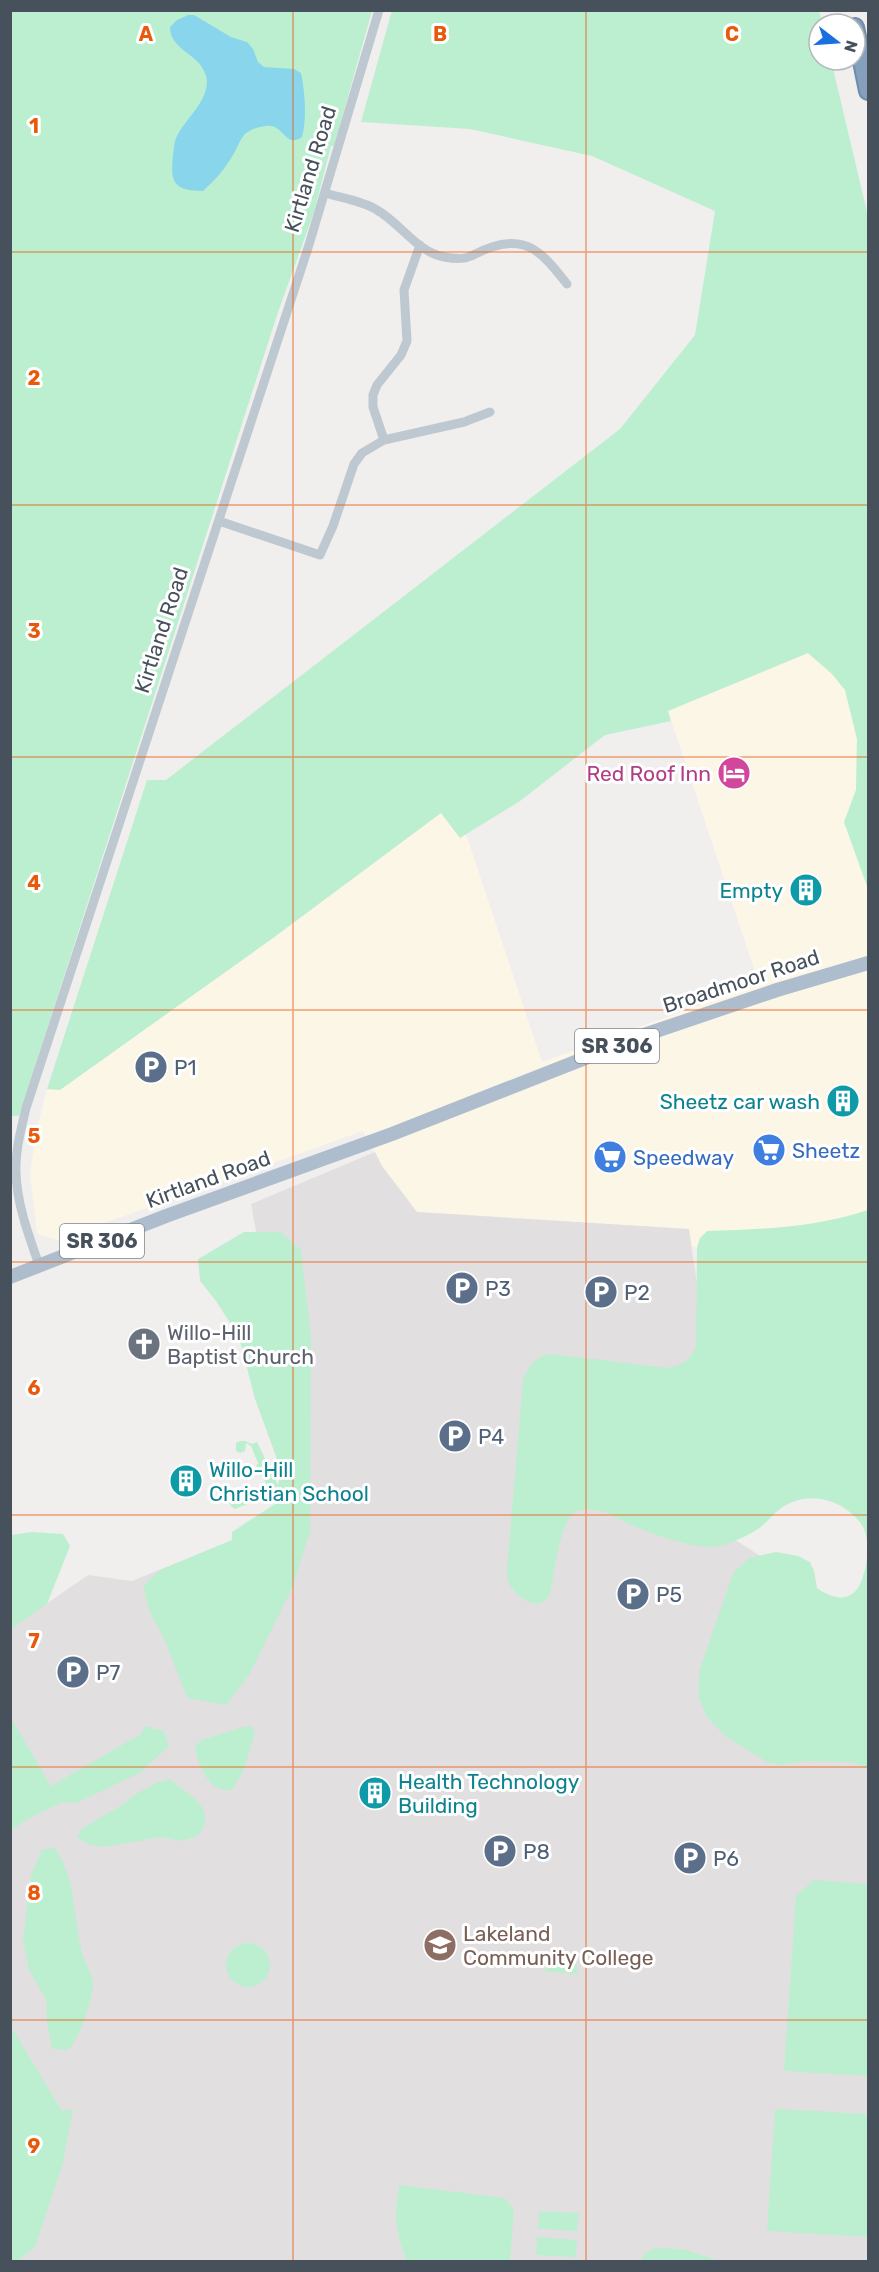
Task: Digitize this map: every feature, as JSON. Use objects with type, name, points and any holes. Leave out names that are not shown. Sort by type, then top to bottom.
[{"type":"highway","points":[[858,10],[868,51]]},
{"type":"highway","points":[[864,72],[868,91]]},
{"type":"main road","name":"Broadmoor Road","points":[[392,1134],[644,1035],[777,990],[868,963]]},
{"type":"main road","name":"Kirtland Road","points":[[10,1277],[166,1216],[392,1134]]},
{"type":"street","name":"Kirtland Road","points":[[39,1265],[21,1208],[16,1173],[26,1108],[325,193],[379,10]]},
{"type":"street","points":[[325,193],[376,209],[420,245],[442,257],[469,259],[492,247],[520,244],[544,255],[567,284]]},
{"type":"street","points":[[384,440],[373,407],[373,395],[401,355],[407,341],[404,290],[420,245]]},
{"type":"street","points":[[219,521],[320,555],[333,526],[354,464],[370,446],[384,440],[464,422],[490,412]]},
{"type":"shaded area","points":[[808,653],[832,674],[845,690],[857,739],[856,790],[844,822],[868,889],[868,1210],[835,1221],[700,1238],[697,1248],[691,1246],[689,1229],[417,1212],[382,1166],[363,1131],[57,1240],[37,1234],[30,1174],[36,1133],[47,1089],[60,1090],[273,938],[441,813],[460,837],[466,834],[542,1062],[759,984],[668,711]]},
{"type":"shaded area","name":"Lakeland Community College","points":[[375,1152],[382,1166],[417,1212],[689,1229],[734,1539],[868,1626],[868,2261],[11,2261],[10,1629],[88,1575],[132,1581],[307,1510],[251,1204]]},
{"type":"green space","points":[[392,10],[819,11],[807,12],[807,72],[834,72],[868,216],[868,889],[844,822],[856,790],[857,739],[845,690],[832,674],[808,653],[668,711],[671,721],[605,735],[520,801],[460,838],[441,813],[273,938],[60,1090],[47,1089],[147,780],[166,780],[620,429],[695,335],[715,211],[592,156],[470,129],[361,122]]},
{"type":"green space","points":[[10,11],[372,11],[334,146],[331,146],[314,212],[277,315],[19,1116],[11,1116]]},
{"type":"green space","points":[[868,1210],[868,1551],[863,1527],[852,1514],[835,1503],[815,1498],[786,1505],[762,1526],[746,1536],[724,1545],[710,1547],[656,1535],[605,1512],[581,1510],[569,1518],[565,1526],[550,1594],[546,1600],[535,1604],[523,1599],[508,1582],[507,1572],[523,1380],[533,1363],[550,1354],[668,1368],[681,1364],[691,1356],[696,1347],[697,1248],[700,1238],[707,1231],[768,1228],[828,1221]]},
{"type":"green space","points":[[244,1232],[281,1232],[301,1250],[311,1338],[310,1532],[292,1588],[249,1675],[226,1705],[187,1698],[166,1643],[149,1610],[143,1586],[160,1570],[232,1540],[232,1532],[275,1504],[277,1493],[266,1498],[258,1495],[250,1497],[247,1504],[235,1509],[231,1506],[226,1493],[241,1487],[250,1494],[257,1492],[261,1486],[266,1484],[255,1468],[258,1463],[251,1446],[246,1443],[245,1451],[240,1453],[236,1451],[238,1442],[244,1441],[252,1444],[257,1442],[278,1485],[281,1470],[255,1399],[239,1337],[200,1281],[198,1259]]},
{"type":"green space","points":[[32,1532],[63,1534],[70,1546],[47,1604],[11,1629],[11,1535]]},
{"type":"green space","points":[[868,1551],[868,1767],[850,1762],[806,1761],[780,1765],[767,1762],[725,1736],[707,1717],[699,1698],[699,1672],[733,1573],[749,1558],[776,1552],[798,1556],[810,1562],[817,1588],[829,1595],[841,1597],[852,1594],[857,1589]]},
{"type":"green space","points":[[10,1716],[51,1786],[141,1734],[145,1726],[164,1731],[169,1746],[141,1772],[79,1802],[61,1803],[31,1817],[11,1830]]},
{"type":"green space","points":[[246,1726],[252,1727],[255,1733],[244,1769],[233,1789],[218,1788],[212,1784],[202,1770],[195,1747],[201,1740]]},
{"type":"green space","points":[[170,1779],[193,1797],[204,1810],[204,1826],[198,1836],[180,1841],[161,1837],[103,1847],[88,1844],[77,1837],[81,1829],[136,1794],[156,1783]]},
{"type":"green space","points":[[54,1847],[66,1870],[82,1952],[93,1982],[85,2018],[77,2037],[68,2050],[52,2049],[46,1999],[29,1970],[23,1939],[31,1875],[42,1850]]},
{"type":"green space","points":[[814,1880],[868,1884],[868,2076],[784,2071],[796,1896]]},
{"type":"green space","points":[[248,1943],[264,1949],[270,1965],[264,1981],[248,1987],[232,1981],[226,1965],[232,1949]]},
{"type":"green space","points":[[575,1958],[578,1974],[541,1971]]},
{"type":"green space","points":[[10,2025],[62,2111],[73,2109],[63,2163],[35,2247],[18,2261],[10,2261]]},
{"type":"green space","points":[[775,2109],[868,2114],[868,2237],[767,2231]]},
{"type":"green space","points":[[399,2185],[505,2198],[514,2210],[510,2261],[407,2261],[397,2224],[396,2206]]},
{"type":"green space","points":[[539,2211],[579,2213],[577,2231],[538,2229]]},
{"type":"green space","points":[[537,2237],[577,2240],[575,2257],[536,2255]]},
{"type":"green space","points":[[654,2248],[683,2249],[720,2261],[641,2261],[644,2255]]},
{"type":"water","points":[[194,15],[231,37],[247,42],[253,49],[258,62],[264,67],[294,69],[301,73],[304,97],[305,122],[302,137],[297,140],[289,139],[276,127],[271,126],[252,129],[243,136],[227,165],[203,191],[180,187],[173,178],[172,172],[176,138],[202,100],[207,84],[203,68],[175,42],[171,35],[170,27],[177,20]]},
{"type":"place","name":"Red Roof Inn","points":[[734,773]]},
{"type":"place","name":"Empty","points":[[806,890]]},
{"type":"place","name":"P1","points":[[151,1067]]},
{"type":"place","name":"Sheetz car wash","points":[[843,1101]]},
{"type":"place","name":"Sheetz","points":[[769,1150]]},
{"type":"place","name":"Speedway","points":[[610,1157]]},
{"type":"place","name":"P3","points":[[462,1288]]},
{"type":"place","name":"P2","points":[[601,1292]]},
{"type":"place","name":"Willo-Hill Baptist Church","points":[[144,1344]]},
{"type":"place","name":"P4","points":[[455,1436]]},
{"type":"place","name":"Willo-Hill Christian School","points":[[186,1481]]},
{"type":"place","name":"P5","points":[[633,1594]]},
{"type":"place","name":"P7","points":[[73,1672]]},
{"type":"place","name":"Health Technology Building","points":[[375,1793]]},
{"type":"place","name":"P8","points":[[500,1851]]},
{"type":"place","name":"P6","points":[[690,1858]]},
{"type":"place","name":"Lakeland Community College","points":[[440,1945]]}]
